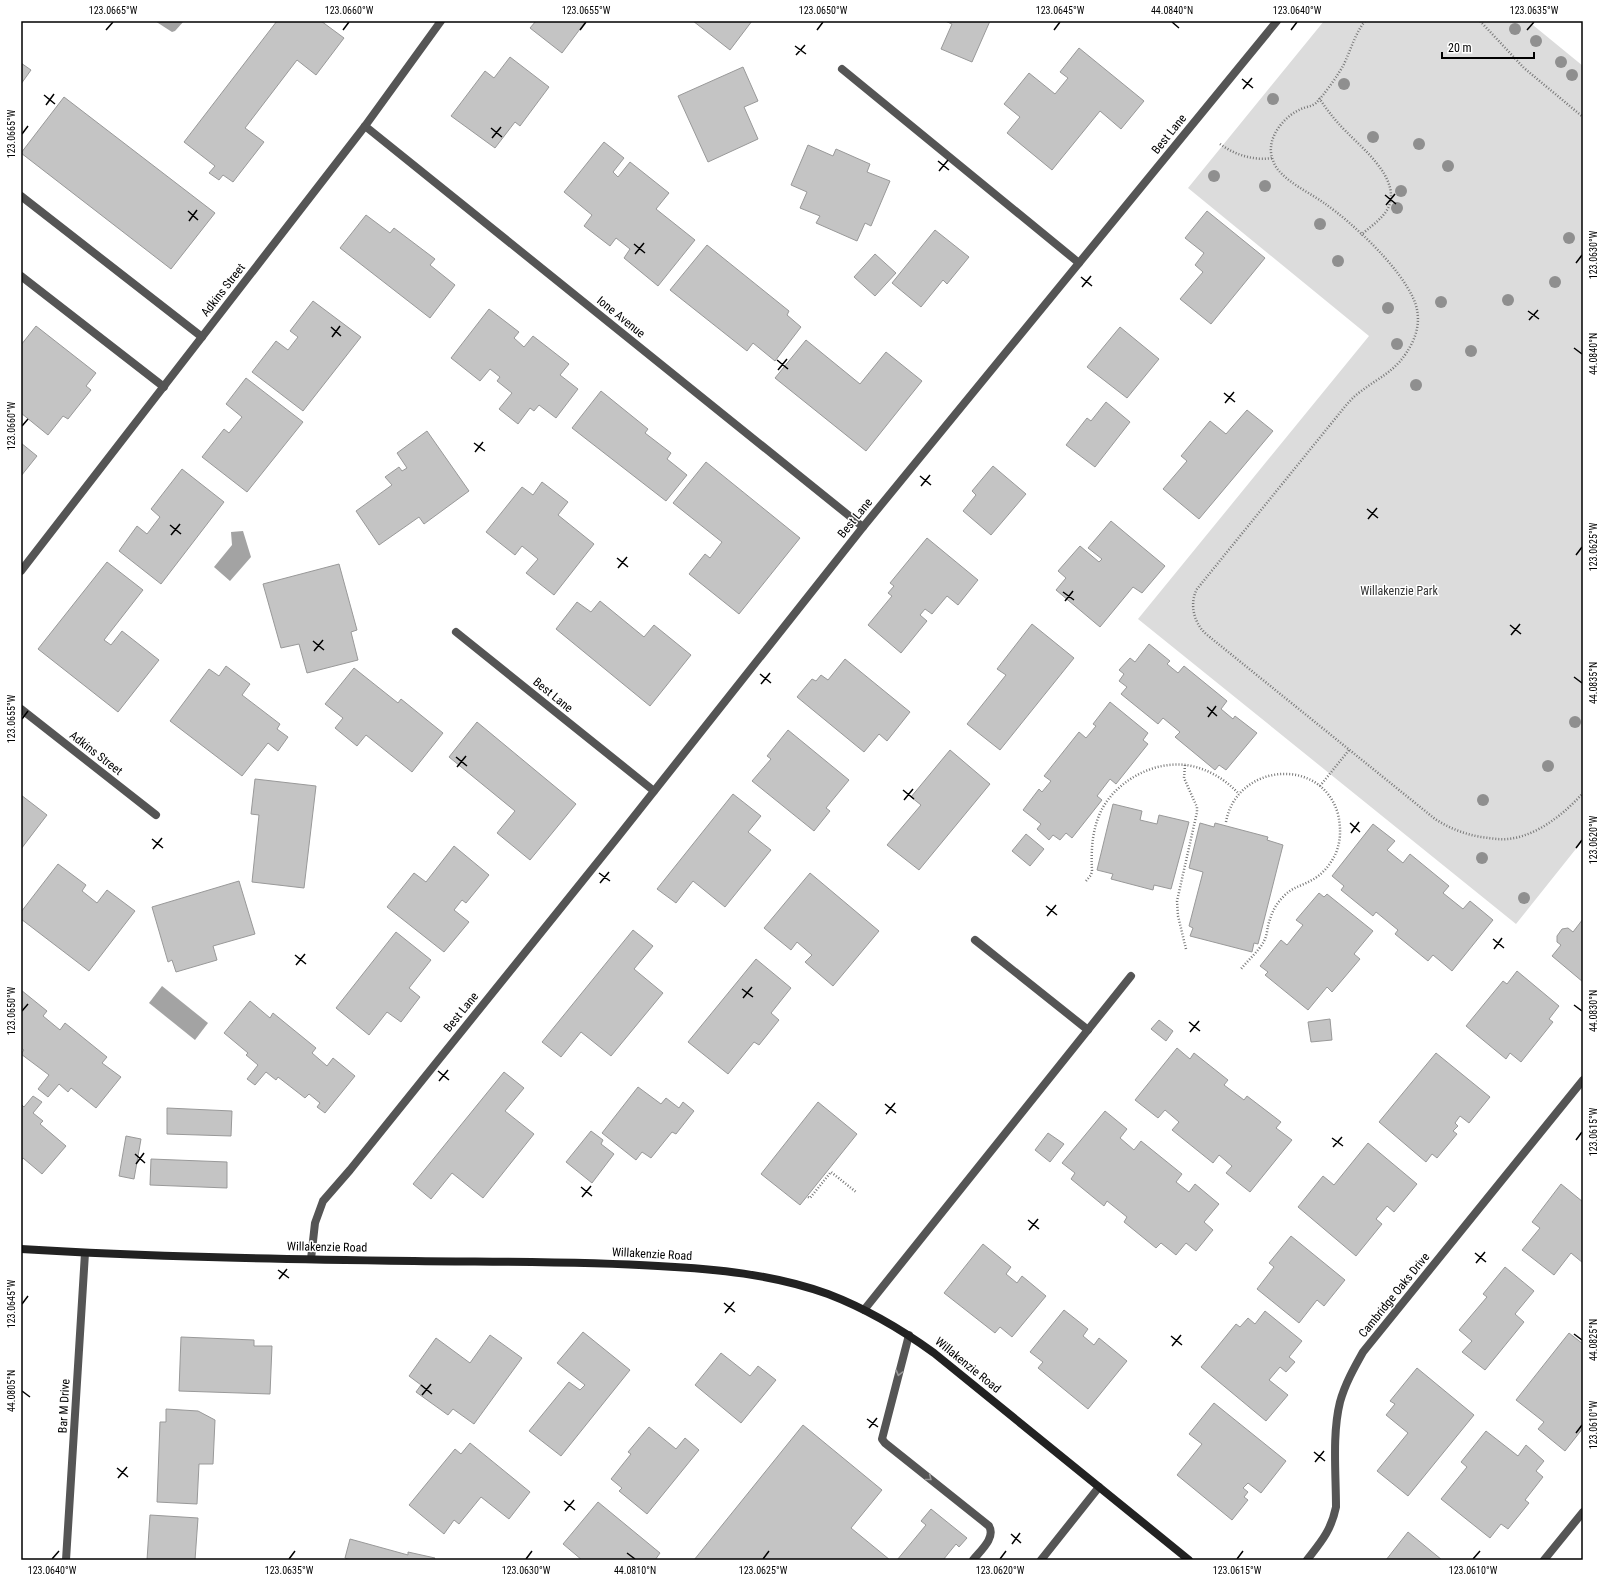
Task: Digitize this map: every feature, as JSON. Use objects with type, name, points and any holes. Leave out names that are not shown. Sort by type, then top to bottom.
[{"type":"street","name":"Adkins Street","points":[[21,571],[365,126],[441,21]]},
{"type":"street","name":"Best Lane","points":[[311,1259],[315,1223],[323,1201],[360,1158],[863,527],[1277,21]]},
{"type":"street","points":[[842,69],[1079,263]]},
{"type":"street","name":"Ione Avenue","points":[[365,126],[863,527]]},
{"type":"street","points":[[21,196],[202,337]]},
{"type":"street","points":[[21,276],[164,387]]},
{"type":"street","name":"Best Lane","points":[[456,632],[654,791]]},
{"type":"street","name":"Adkins Street","points":[[21,709],[156,815]]},
{"type":"street","points":[[975,940],[1088,1030]]},
{"type":"street","points":[[864,1310],[1131,976]]},
{"type":"street","name":"Cambridge Oaks Drive","points":[[1307,1560],[1328,1534],[1333,1521],[1336,1507],[1337,1416],[1346,1385],[1355,1365],[1363,1352],[1583,1080]]},
{"type":"street","name":"Willakenzie Road","points":[[21,1249],[85,1253],[311,1259],[614,1264],[741,1272],[791,1283],[827,1294],[864,1310],[909,1335],[934,1353],[1189,1560]]},
{"type":"street","name":"Bar M Drive","points":[[66,1560],[85,1253]]},
{"type":"street","points":[[909,1335],[882,1439],[885,1443],[989,1526],[991,1536],[977,1559]]},
{"type":"street","points":[[1041,1560],[1099,1487]]},
{"type":"street","points":[[1544,1560],[1583,1512]]},
{"type":"path","points":[[1365,21],[1355,35],[1341,70],[1315,104],[1290,115],[1279,128],[1271,146],[1273,158],[1278,171],[1325,203],[1361,235],[1401,278],[1414,300],[1418,314],[1417,332],[1412,344],[1399,363],[1392,370],[1361,391],[1343,409],[1197,589],[1193,600],[1194,613],[1198,625],[1202,630],[1435,819],[1451,828],[1477,836],[1507,839],[1516,838],[1533,832],[1557,818],[1583,793]]},
{"type":"path","points":[[1480,21],[1524,68],[1583,117]]},
{"type":"path","points":[[1319,98],[1338,123],[1382,170],[1390,188],[1390,204],[1387,210],[1361,235]]},
{"type":"path","points":[[1220,144],[1236,155],[1253,158],[1273,158]]},
{"type":"path","points":[[1320,786],[1349,750]]},
{"type":"path","points":[[1086,881],[1091,875],[1092,871],[1092,841],[1102,809],[1122,786],[1145,772],[1164,767],[1185,765],[1206,770],[1223,779],[1239,794]]},
{"type":"path","points":[[1185,765],[1184,778],[1197,807],[1177,900],[1178,916],[1186,948]]},
{"type":"path","points":[[1226,822],[1232,803],[1239,794],[1256,781],[1282,773],[1300,775],[1320,786],[1330,796],[1340,821],[1339,841],[1335,855],[1326,869],[1319,876],[1294,888],[1282,898],[1273,911],[1264,941],[1241,969]]},
{"type":"path","points":[[808,1197],[810,1198],[831,1172],[856,1192]]},
{"type":"green space","name":"Willakenzie Park","points":[[1324,21],[1528,21],[1583,66],[1583,840],[1516,924],[1138,619],[1369,336],[1188,188]]},
{"type":"shaded area","points":[[155,21],[184,21],[175,31],[172,32]]},
{"type":"shaded area","points":[[243,531],[251,557],[230,581],[214,567],[232,545],[231,532]]},
{"type":"shaded area","points":[[162,986],[208,1023],[195,1040],[149,1003]]},
{"type":"building","points":[[277,21],[321,21],[344,38],[316,75],[297,60],[245,128],[264,142],[233,182],[223,175],[219,180],[209,173],[215,166],[184,142]]},
{"type":"building","points":[[536,21],[586,21],[562,53],[530,28]]},
{"type":"building","points":[[693,21],[752,21],[730,50]]},
{"type":"building","points":[[945,21],[990,21],[972,62],[941,49],[952,24]]},
{"type":"building","points":[[1079,48],[1144,101],[1121,129],[1100,111],[1052,170],[1007,133],[1020,117],[1004,104],[1029,73],[1055,94],[1068,78],[1060,72]]},
{"type":"building","points":[[510,57],[549,87],[520,126],[515,122],[495,148],[451,116],[485,71],[494,78]]},
{"type":"building","points":[[21,63],[31,70],[21,84]]},
{"type":"building","points":[[743,67],[758,101],[744,107],[758,139],[708,162],[678,96]]},
{"type":"building","points":[[64,97],[215,213],[171,269],[21,153]]},
{"type":"building","points":[[604,142],[624,158],[613,172],[618,177],[630,162],[669,193],[656,209],[695,240],[658,286],[624,258],[630,249],[616,238],[610,246],[584,226],[592,215],[564,192]]},
{"type":"building","points":[[808,145],[833,156],[836,149],[870,164],[867,172],[890,181],[871,226],[865,223],[857,241],[816,223],[820,216],[800,208],[807,192],[791,185]]},
{"type":"building","points":[[1207,211],[1265,258],[1211,324],[1180,299],[1203,272],[1195,265],[1204,253],[1185,238]]},
{"type":"building","points":[[366,215],[390,233],[394,228],[435,259],[430,265],[455,285],[430,318],[340,248]]},
{"type":"building","points":[[935,230],[969,257],[947,284],[943,280],[921,307],[892,283]]},
{"type":"building","points":[[707,245],[789,311],[787,315],[801,327],[775,361],[753,343],[747,351],[670,290]]},
{"type":"building","points":[[875,254],[896,273],[875,296],[854,277]]},
{"type":"building","points":[[313,301],[361,337],[303,411],[252,372],[276,341],[288,350],[298,337],[290,331]]},
{"type":"building","points":[[489,309],[519,332],[514,338],[524,347],[533,336],[569,364],[560,375],[578,389],[556,418],[539,405],[534,411],[530,408],[518,424],[499,409],[512,393],[497,381],[500,377],[490,369],[480,381],[451,358]]},
{"type":"building","points":[[36,326],[96,373],[86,386],[91,390],[68,419],[63,416],[48,435],[21,413],[21,345]]},
{"type":"building","points":[[1120,327],[1159,359],[1127,398],[1087,367]]},
{"type":"building","points":[[806,340],[860,384],[886,352],[922,381],[866,451],[775,378]]},
{"type":"building","points":[[246,378],[303,422],[247,492],[202,457],[224,429],[229,433],[242,417],[226,404]]},
{"type":"building","points":[[601,391],[648,429],[645,433],[671,453],[667,459],[687,475],[666,501],[572,428]]},
{"type":"building","points":[[1106,402],[1130,422],[1095,467],[1066,445],[1087,418],[1091,421]]},
{"type":"building","points":[[1247,410],[1273,431],[1199,519],[1163,489],[1187,461],[1181,456],[1210,421],[1226,434]]},
{"type":"building","points":[[427,431],[469,491],[424,524],[419,517],[379,545],[356,511],[392,485],[385,477],[399,467],[402,471],[407,468],[397,453]]},
{"type":"building","points":[[21,443],[37,456],[21,476]]},
{"type":"building","points":[[706,462],[800,538],[739,614],[689,574],[705,554],[710,558],[722,542],[673,503]]},
{"type":"building","points":[[993,466],[1026,494],[991,535],[963,511],[976,495],[972,491]]},
{"type":"building","points":[[182,469],[224,502],[161,584],[119,551],[137,526],[147,534],[160,517],[151,509]]},
{"type":"building","points":[[542,482],[568,502],[558,515],[594,544],[554,595],[526,573],[538,559],[522,546],[515,555],[486,532],[522,487],[533,495]]},
{"type":"building","points":[[1111,521],[1165,566],[1142,593],[1133,587],[1100,627],[1056,590],[1066,578],[1058,571],[1080,546],[1099,562],[1102,559],[1088,548]]},
{"type":"building","points":[[927,538],[978,580],[958,605],[947,596],[932,614],[925,609],[920,615],[927,621],[901,653],[868,625],[892,596],[888,593],[894,586],[890,583]]},
{"type":"building","points":[[107,562],[143,590],[104,640],[111,645],[122,631],[159,660],[118,712],[38,649]]},
{"type":"building","points":[[339,564],[357,630],[351,632],[358,660],[307,673],[299,644],[281,648],[263,584]]},
{"type":"building","points":[[600,601],[644,637],[654,625],[691,655],[650,706],[556,629],[577,602],[591,612]]},
{"type":"building","points":[[1032,624],[1074,658],[1000,750],[967,724],[1006,675],[997,669]]},
{"type":"building","points":[[1149,644],[1170,661],[1167,664],[1178,673],[1184,666],[1227,701],[1221,709],[1233,719],[1235,716],[1257,733],[1226,770],[1219,765],[1215,770],[1175,737],[1180,732],[1163,718],[1158,724],[1121,694],[1127,687],[1119,681],[1124,674],[1119,670],[1130,658],[1135,662]]},
{"type":"building","points":[[845,659],[910,712],[887,741],[879,734],[864,752],[797,697],[812,679],[816,681],[821,675],[828,680]]},
{"type":"building","points":[[226,666],[250,684],[242,695],[280,724],[277,729],[288,737],[278,751],[268,743],[242,776],[170,721],[209,669],[219,676]]},
{"type":"building","points":[[354,668],[398,703],[401,699],[443,733],[412,772],[366,735],[357,746],[335,728],[343,718],[325,704]]},
{"type":"building","points":[[1110,702],[1148,733],[1143,740],[1148,744],[1116,784],[1110,779],[1097,796],[1102,800],[1072,838],[1066,833],[1060,840],[1053,835],[1049,840],[1037,829],[1041,824],[1023,810],[1039,789],[1042,792],[1051,781],[1044,776],[1079,732],[1086,738],[1096,726],[1093,724]]},
{"type":"building","points":[[477,722],[576,804],[530,860],[497,833],[515,811],[449,757]]},
{"type":"building","points":[[788,730],[849,780],[826,808],[830,811],[814,831],[752,781],[771,759],[767,756]]},
{"type":"building","points":[[950,750],[990,784],[919,870],[887,845],[921,805],[911,797]]},
{"type":"building","points":[[255,779],[316,786],[304,888],[252,882],[259,815],[251,814]]},
{"type":"building","points":[[733,794],[761,816],[748,832],[771,850],[725,907],[693,881],[676,903],[657,889]]},
{"type":"building","points":[[21,795],[47,815],[21,849]]},
{"type":"building","points":[[1113,804],[1142,811],[1140,820],[1157,824],[1159,815],[1189,822],[1171,889],[1154,885],[1153,890],[1111,879],[1113,874],[1097,870]]},
{"type":"building","points":[[1200,823],[1214,827],[1215,823],[1268,837],[1267,840],[1283,845],[1258,944],[1254,943],[1252,952],[1190,936],[1193,928],[1189,926],[1203,872],[1189,868]]},
{"type":"building","points":[[1373,824],[1395,841],[1387,850],[1403,863],[1410,854],[1449,886],[1443,893],[1463,909],[1470,901],[1493,920],[1452,971],[1433,955],[1428,961],[1395,934],[1398,930],[1376,912],[1373,916],[1341,890],[1344,886],[1332,876]]},
{"type":"building","points":[[1026,834],[1044,849],[1030,866],[1012,851]]},
{"type":"building","points":[[454,846],[489,875],[466,903],[462,900],[454,910],[469,922],[444,952],[387,907],[414,873],[426,882]]},
{"type":"building","points":[[58,864],[86,885],[82,891],[97,903],[107,890],[135,911],[89,971],[21,919],[21,912]]},
{"type":"building","points":[[810,873],[879,931],[833,986],[805,962],[812,955],[797,942],[791,950],[764,928]]},
{"type":"building","points":[[239,881],[255,934],[213,946],[217,960],[176,972],[172,960],[168,962],[152,907]]},
{"type":"building","points":[[1319,893],[1324,897],[1327,894],[1373,931],[1354,954],[1360,959],[1332,992],[1327,987],[1308,1010],[1265,975],[1268,972],[1260,966],[1281,940],[1287,945],[1303,925],[1296,920]]},
{"type":"building","points":[[1583,919],[1583,982],[1552,956],[1561,945],[1557,942],[1557,936],[1562,929],[1568,928],[1573,932]]},
{"type":"building","points":[[633,930],[653,946],[634,969],[663,993],[611,1056],[581,1032],[561,1057],[542,1042]]},
{"type":"building","points":[[396,932],[431,960],[409,988],[420,997],[401,1022],[387,1012],[369,1035],[336,1008]]},
{"type":"building","points":[[756,959],[791,988],[771,1013],[779,1020],[759,1045],[754,1042],[728,1074],[688,1042]]},
{"type":"building","points":[[1517,971],[1559,1006],[1549,1019],[1553,1022],[1521,1062],[1510,1053],[1506,1059],[1466,1026],[1503,981],[1507,984]]},
{"type":"building","points":[[21,990],[47,1011],[43,1016],[60,1030],[65,1023],[107,1057],[102,1063],[121,1077],[96,1108],[71,1088],[68,1092],[59,1084],[48,1097],[38,1089],[49,1075],[21,1054],[24,1050],[21,1048]]},
{"type":"building","points":[[250,1001],[270,1018],[273,1013],[316,1048],[312,1053],[327,1066],[333,1058],[355,1076],[325,1113],[317,1107],[320,1103],[309,1094],[305,1098],[278,1077],[276,1080],[266,1072],[255,1085],[247,1079],[258,1065],[246,1055],[248,1053],[224,1033]]},
{"type":"building","points":[[1330,1019],[1332,1040],[1311,1042],[1308,1022]]},
{"type":"building","points":[[1159,1020],[1173,1031],[1166,1041],[1151,1029]]},
{"type":"building","points":[[1177,1048],[1190,1059],[1194,1053],[1228,1080],[1224,1085],[1244,1100],[1247,1096],[1281,1122],[1276,1128],[1292,1140],[1250,1192],[1226,1173],[1232,1166],[1219,1155],[1213,1163],[1172,1130],[1179,1122],[1165,1110],[1158,1118],[1135,1100]]},
{"type":"building","points":[[1436,1053],[1490,1097],[1469,1123],[1460,1116],[1455,1123],[1458,1126],[1453,1131],[1457,1134],[1437,1158],[1432,1154],[1426,1162],[1379,1122]]},
{"type":"building","points":[[504,1072],[524,1088],[505,1111],[534,1134],[483,1198],[452,1173],[431,1199],[413,1184]]},
{"type":"building","points":[[638,1087],[661,1104],[666,1098],[679,1108],[683,1102],[694,1111],[676,1134],[672,1132],[651,1158],[642,1152],[636,1160],[602,1133]]},
{"type":"building","points":[[33,1096],[42,1102],[33,1113],[43,1121],[40,1124],[66,1146],[42,1174],[23,1158],[21,1161],[21,1104],[24,1107]]},
{"type":"building","points":[[818,1102],[857,1134],[800,1205],[761,1174]]},
{"type":"building","points":[[167,1108],[232,1111],[231,1136],[167,1134]]},
{"type":"building","points":[[1105,1111],[1127,1129],[1120,1138],[1134,1150],[1141,1141],[1182,1174],[1176,1182],[1189,1192],[1195,1184],[1219,1204],[1204,1222],[1213,1230],[1196,1251],[1186,1243],[1176,1255],[1161,1243],[1156,1248],[1124,1222],[1127,1217],[1107,1201],[1104,1206],[1071,1179],[1075,1173],[1062,1163]]},
{"type":"building","points":[[591,1131],[603,1140],[601,1144],[614,1154],[592,1183],[566,1162]]},
{"type":"building","points":[[1048,1133],[1064,1144],[1050,1162],[1035,1150]]},
{"type":"building","points":[[126,1136],[141,1139],[134,1179],[119,1176]]},
{"type":"building","points":[[1368,1143],[1417,1184],[1394,1212],[1387,1206],[1376,1219],[1382,1224],[1356,1256],[1298,1207],[1323,1176],[1334,1185]]},
{"type":"building","points":[[151,1159],[227,1162],[227,1188],[150,1185]]},
{"type":"building","points":[[1561,1184],[1583,1202],[1583,1263],[1571,1253],[1554,1275],[1522,1250],[1540,1228],[1532,1222]]},
{"type":"building","points":[[1291,1236],[1345,1280],[1324,1306],[1317,1300],[1299,1323],[1257,1289],[1274,1267],[1269,1263]]},
{"type":"building","points":[[983,1244],[1011,1267],[1006,1274],[1017,1283],[1022,1276],[1046,1296],[1012,1337],[1000,1327],[995,1333],[944,1293]]},
{"type":"building","points":[[1505,1267],[1534,1291],[1515,1314],[1524,1322],[1485,1370],[1462,1352],[1472,1341],[1459,1330],[1487,1297],[1483,1294]]},
{"type":"building","points":[[1064,1310],[1088,1329],[1083,1336],[1094,1345],[1099,1338],[1127,1361],[1088,1409],[1038,1368],[1043,1362],[1030,1352]]},
{"type":"building","points":[[1265,1311],[1302,1341],[1289,1357],[1295,1362],[1286,1372],[1280,1367],[1269,1380],[1288,1395],[1266,1421],[1201,1367],[1236,1324],[1240,1327],[1248,1318],[1255,1324]]},
{"type":"building","points":[[583,1332],[630,1370],[561,1456],[529,1431],[569,1382],[580,1390],[585,1385],[557,1363]]},
{"type":"building","points":[[1569,1333],[1583,1344],[1583,1428],[1565,1451],[1538,1429],[1544,1422],[1516,1400]]},
{"type":"building","points":[[490,1335],[522,1358],[474,1424],[453,1409],[448,1415],[416,1392],[421,1385],[409,1376],[436,1338],[470,1363]]},
{"type":"building","points":[[181,1337],[254,1340],[254,1346],[272,1346],[270,1394],[179,1391]]},
{"type":"building","points":[[721,1353],[750,1376],[758,1366],[776,1380],[741,1423],[695,1385]]},
{"type":"building","points":[[1417,1368],[1474,1415],[1408,1496],[1377,1471],[1408,1433],[1386,1415],[1395,1404],[1390,1401]]},
{"type":"building","points":[[1214,1403],[1286,1461],[1261,1493],[1248,1483],[1243,1488],[1248,1492],[1244,1497],[1248,1500],[1232,1520],[1177,1475],[1202,1444],[1189,1434]]},
{"type":"building","points":[[166,1409],[198,1411],[215,1420],[213,1464],[199,1464],[197,1504],[157,1502],[160,1422],[166,1422]]},
{"type":"building","points":[[803,1425],[882,1490],[851,1528],[890,1560],[694,1560]]},
{"type":"building","points":[[649,1427],[676,1449],[685,1438],[699,1450],[647,1514],[619,1491],[622,1488],[611,1479],[631,1454],[628,1452]]},
{"type":"building","points":[[1486,1431],[1518,1456],[1526,1445],[1544,1461],[1536,1471],[1543,1477],[1525,1500],[1529,1503],[1508,1529],[1501,1524],[1490,1538],[1441,1499],[1467,1467],[1461,1462]]},
{"type":"building","points":[[470,1443],[530,1492],[509,1519],[481,1497],[459,1524],[454,1520],[444,1534],[409,1505],[455,1449],[461,1454]]},
{"type":"building","points":[[598,1502],[660,1553],[655,1560],[582,1560],[563,1544]]},
{"type":"building","points":[[931,1509],[967,1538],[959,1547],[956,1544],[943,1560],[897,1560],[926,1525],[921,1521]]},
{"type":"building","points":[[150,1515],[198,1518],[195,1560],[147,1560]]},
{"type":"building","points":[[1408,1532],[1442,1560],[1386,1560]]},
{"type":"building","points":[[350,1539],[408,1555],[408,1552],[435,1558],[434,1560],[351,1560],[345,1558]]}]
